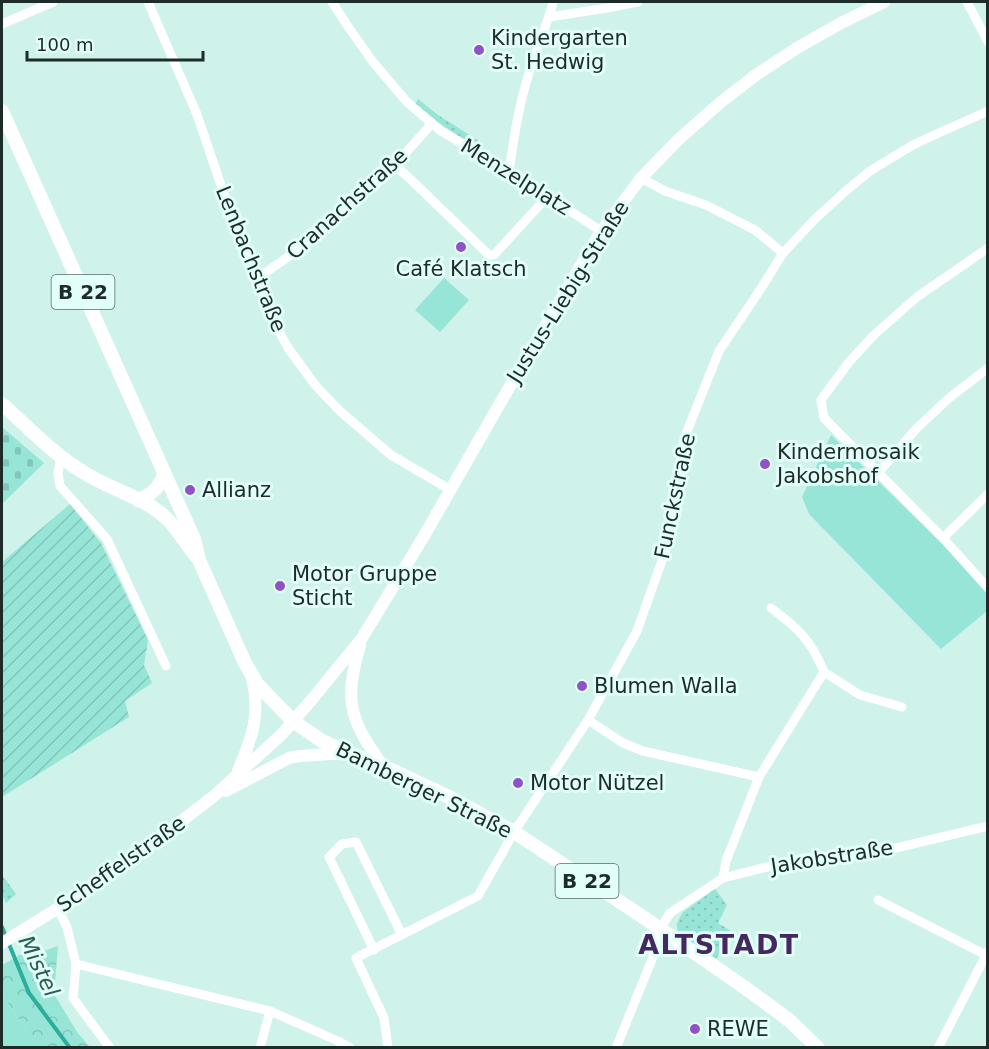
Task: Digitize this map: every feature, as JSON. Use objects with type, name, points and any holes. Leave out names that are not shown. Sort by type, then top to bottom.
[{"type":"main road","name":"Justus-Liebig-Straße","points":[[362,638],[602,231],[641,178],[680,138],[756,75],[797,48],[884,2]]},
{"type":"main road","name":"B 22","points":[[2,111],[194,539],[199,560],[245,663],[252,676],[293,721]]},
{"type":"main road","name":"B 22","points":[[2,404],[61,456],[84,473],[151,507],[170,522],[199,560]]},
{"type":"main road","points":[[138,500],[153,492],[159,486],[164,474]]},
{"type":"main road","points":[[362,638],[351,685],[351,707],[366,742],[383,766]]},
{"type":"main road","name":"Scheffelstraße","points":[[2,943],[58,909],[140,853],[214,796],[293,721],[362,638]]},
{"type":"main road","points":[[235,778],[250,742],[255,722],[256,698],[252,676]]},
{"type":"main road","name":"Bamberger Straße","points":[[293,721],[322,741],[447,796],[514,832],[744,987],[789,1020],[818,1047]]},
{"type":"main road","points":[[214,796],[289,758],[349,753]]},
{"type":"street","points":[[2,24],[53,2]]},
{"type":"street","name":"Lenbachstraße","points":[[148,2],[196,112],[235,226],[280,333],[316,386],[340,411],[391,455],[449,489]]},
{"type":"street","name":"Menzelplatz","points":[[332,2],[373,62],[407,102],[441,131],[509,171],[602,231]]},
{"type":"street","points":[[509,171],[515,126],[552,2]]},
{"type":"street","points":[[549,17],[638,2]]},
{"type":"street","points":[[967,2],[987,42]]},
{"type":"street","name":"Funckstraße","points":[[374,950],[478,896],[514,832],[588,720],[637,631],[665,552],[684,439],[719,351],[783,253],[815,219],[870,171],[932,136],[987,111]]},
{"type":"street","name":"Cranachstraße","points":[[256,279],[298,250],[353,198],[375,185],[431,122]]},
{"type":"street","points":[[394,166],[489,255],[494,255],[549,196]]},
{"type":"street","points":[[641,178],[664,191],[706,205],[755,230],[783,253]]},
{"type":"street","points":[[987,248],[917,297],[874,335],[849,362],[821,400],[824,418],[944,538],[987,588]]},
{"type":"street","points":[[878,473],[916,429],[949,398],[987,368]]},
{"type":"street","points":[[61,456],[58,473],[60,486],[107,538],[166,666]]},
{"type":"street","points":[[944,538],[987,494]]},
{"type":"street","points":[[771,608],[794,624],[816,651],[824,672],[860,695],[902,707]]},
{"type":"street","points":[[723,878],[726,861],[759,777],[824,672]]},
{"type":"street","points":[[588,720],[623,743],[642,751],[759,777]]},
{"type":"street","name":"Jakobstraße","points":[[660,929],[670,913],[723,878],[803,858],[871,854],[987,826]]},
{"type":"street","points":[[388,1047],[384,1018],[356,958],[374,950],[329,857],[342,844],[356,842],[402,935]]},
{"type":"street","points":[[878,900],[987,954],[938,1047]]},
{"type":"street","points":[[58,909],[67,927],[76,964],[73,998],[110,1047]]},
{"type":"street","points":[[616,1047],[653,957],[660,929]]},
{"type":"street","points":[[76,964],[270,1011],[350,1047]]},
{"type":"street","points":[[260,1047],[270,1011]]},
{"type":"green space","points":[[418,99],[438,115],[484,144],[481,151],[415,104]]},
{"type":"green space","points":[[444,278],[469,300],[440,332],[415,310]]},
{"type":"green space","points":[[2,427],[44,463],[2,504]]},
{"type":"green space","points":[[831,435],[987,588],[987,611],[941,649],[809,514],[802,497]]},
{"type":"green space","points":[[70,504],[101,543],[148,640],[144,665],[152,683],[125,701],[129,717],[2,797],[2,562]]},
{"type":"green space","points":[[2,875],[16,894],[6,903],[2,894]]},
{"type":"green space","points":[[715,889],[727,905],[718,923],[733,932],[716,959],[678,935],[677,923],[683,912]]},
{"type":"green space","points":[[58,946],[54,994],[77,1032],[90,1047],[38,1047],[2,995],[2,965],[23,953],[41,952]]},
{"type":"green space","points":[[2,995],[38,1047],[2,1047]]},
{"type":"waterway","name":"Mistel","points":[[2,927],[29,993],[70,1048]]},
{"type":"place","name":"Kindergarten St. Hedwig","points":[[479,50]]},
{"type":"place","name":"Café Klatsch","points":[[461,247]]},
{"type":"place","name":"Kindermosaik Jakobshof","points":[[765,464]]},
{"type":"place","name":"Allianz","points":[[190,490]]},
{"type":"place","name":"Motor Gruppe Sticht","points":[[280,586]]},
{"type":"place","name":"Blumen Walla","points":[[582,686]]},
{"type":"place","name":"Motor Nützel","points":[[518,783]]},
{"type":"place","name":"REWE","points":[[695,1029]]},
{"type":"district","name":"ALTSTADT","points":[[719,944]]}]
